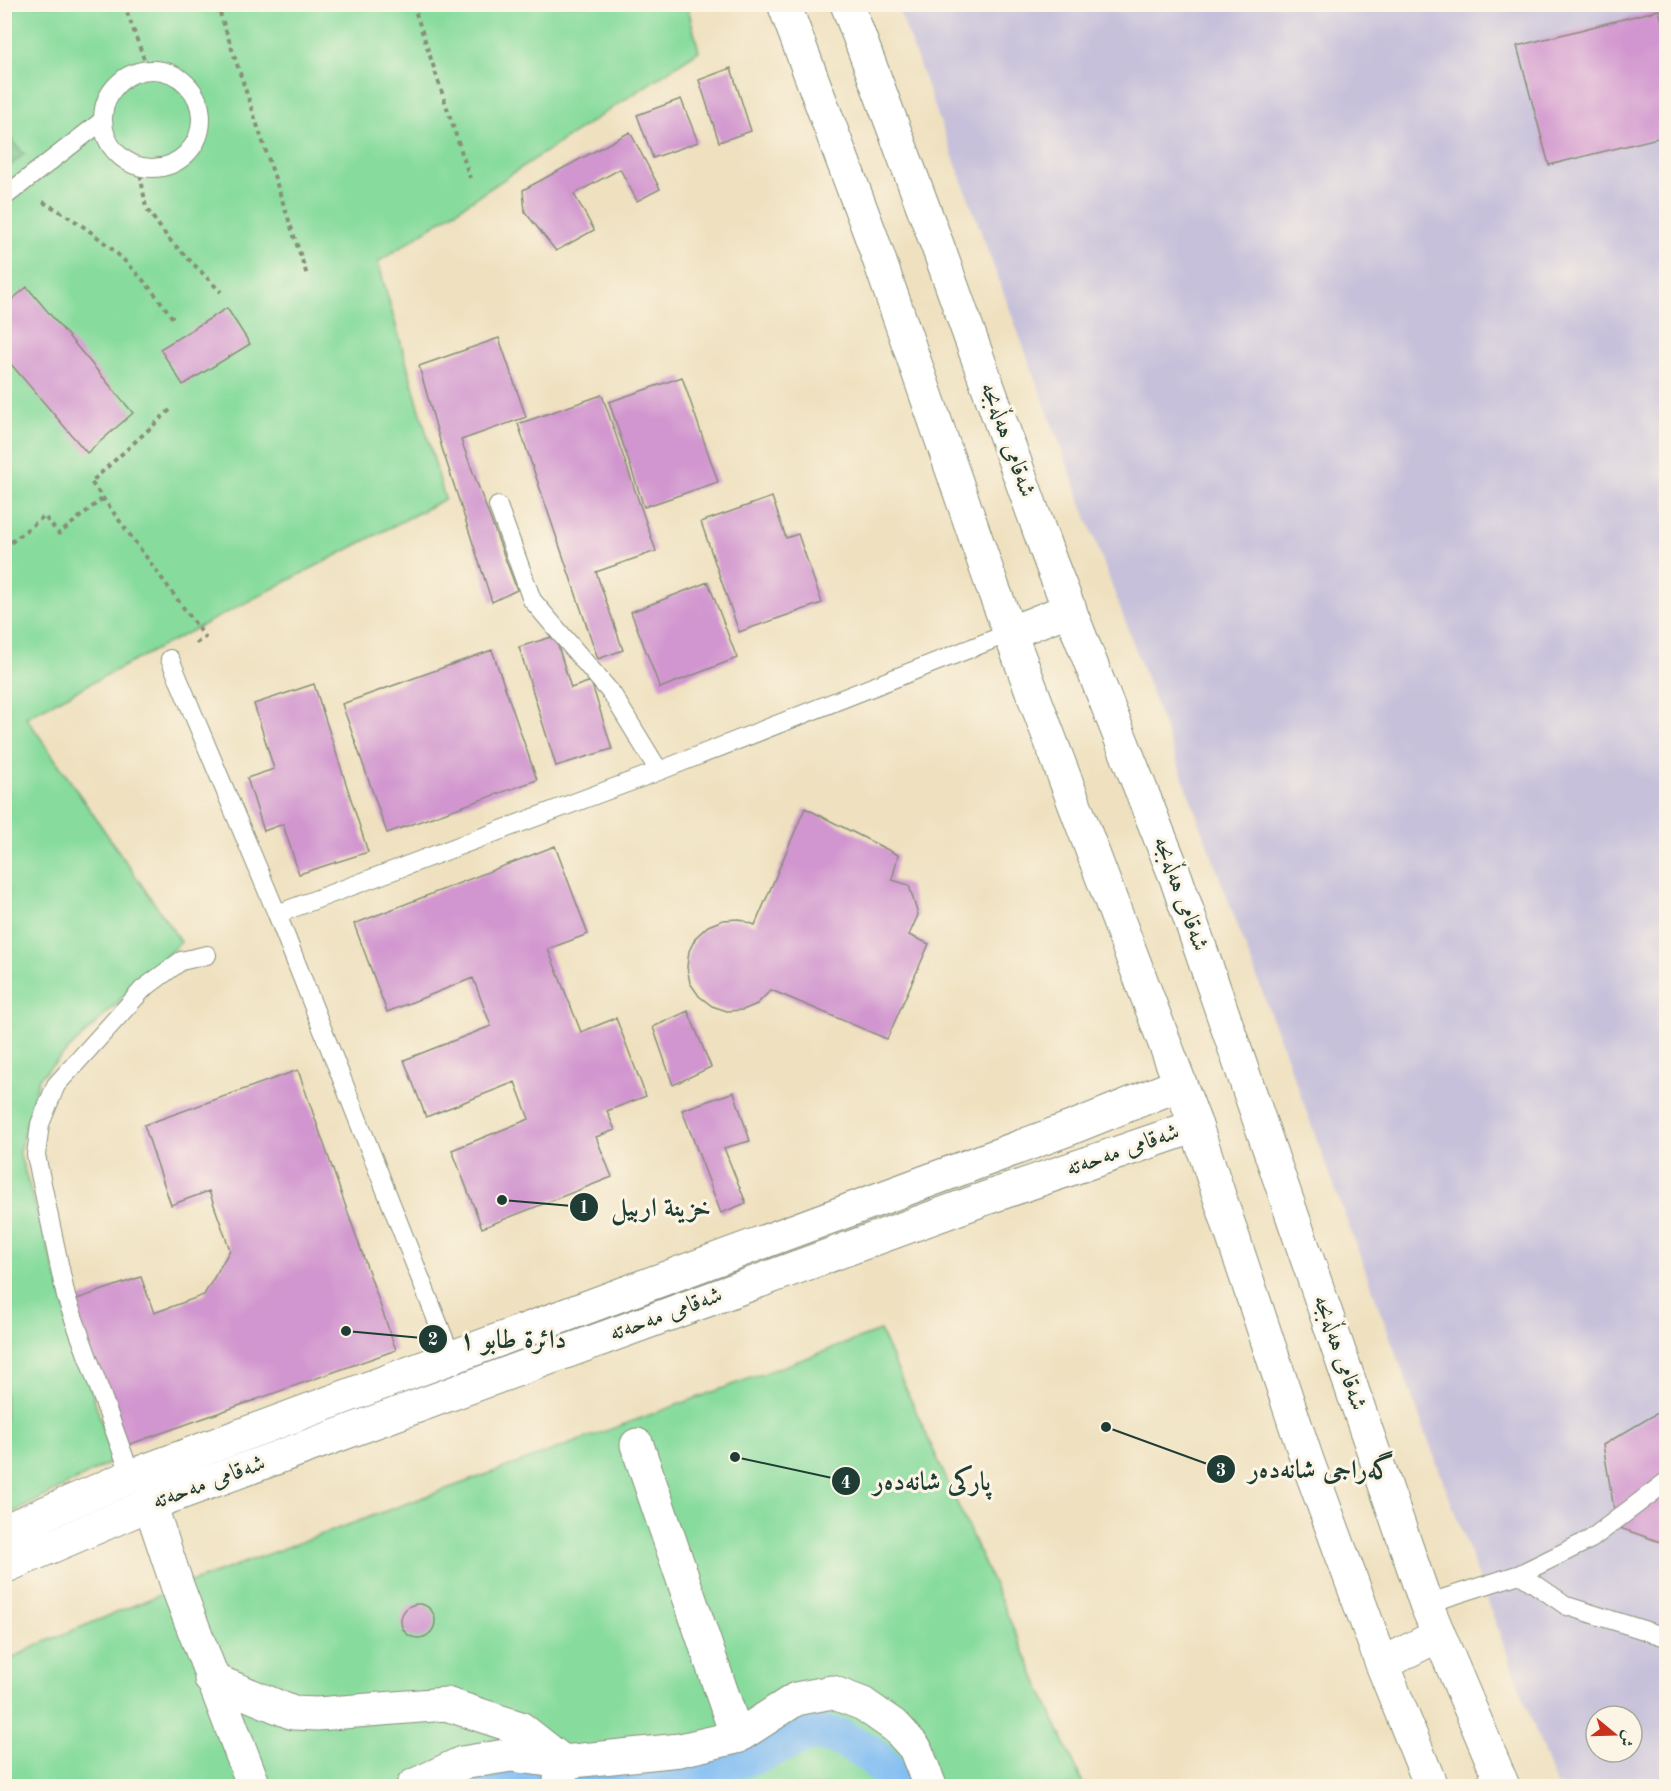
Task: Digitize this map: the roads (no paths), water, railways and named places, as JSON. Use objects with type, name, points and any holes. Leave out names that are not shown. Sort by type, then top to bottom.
[{"type":"main road","points":[[784,4],[871,236],[993,588],[1012,632],[1196,1126],[1307,1460],[1382,1664],[1431,1786]]},
{"type":"main road","name":"شەقامی هەڵەبجە","points":[[847,4],[938,247],[1051,563],[1176,878],[1426,1604],[1503,1786]]},
{"type":"main road","points":[[1012,632],[1070,609]]},
{"type":"main road","name":"شەقامی مەحەتە","points":[[4,1531],[131,1476],[1071,1128],[1180,1084]]},
{"type":"main road","name":"شەقامی مەحەتە","points":[[4,1567],[150,1504],[978,1201],[1196,1126]]},
{"type":"main road","points":[[637,1445],[737,1737]]},
{"type":"main road","points":[[150,1504],[212,1679],[254,1786]]},
{"type":"main road","points":[[1382,1664],[1439,1635]]},
{"type":"main road","points":[[212,1679],[293,1713],[317,1714],[446,1704],[520,1728],[561,1774]]},
{"type":"main road","points":[[412,1786],[462,1763],[511,1755],[561,1774],[680,1750],[737,1737],[796,1699],[832,1692],[863,1704],[896,1727],[915,1748],[930,1786]]},
{"type":"lane","points":[[10,192],[102,121],[104,106],[111,92],[120,81],[134,73],[148,70],[163,71],[177,77],[189,87],[197,100],[201,115],[199,131],[193,145],[183,156],[169,164],[154,167],[139,166],[125,160],[113,149],[102,121]]},
{"type":"lane","points":[[498,506],[532,600],[612,694],[659,771]]},
{"type":"lane","points":[[278,914],[659,771],[1012,632]]},
{"type":"lane","points":[[170,659],[278,914],[451,1356]]},
{"type":"lane","points":[[131,1476],[66,1298],[36,1155],[40,1124],[56,1086],[143,989],[181,961],[207,955]]},
{"type":"lane","points":[[1426,1604],[1520,1574],[1591,1539],[1666,1482]]},
{"type":"lane","points":[[1520,1574],[1567,1606],[1666,1637]]},
{"type":"waterway","points":[[469,1786],[522,1778],[603,1781],[647,1779],[751,1757],[812,1732],[838,1737],[866,1751],[885,1768],[896,1786]]},
{"type":"place","name":"خزينة اربيل","points":[[502,1200]]},
{"type":"place","name":"دائرة طابو ١","points":[[346,1331]]},
{"type":"place","name":"گەراجی شانەدەر","points":[[1106,1427]]},
{"type":"place","name":"پارکی شانەدەر","points":[[735,1457]]}]
